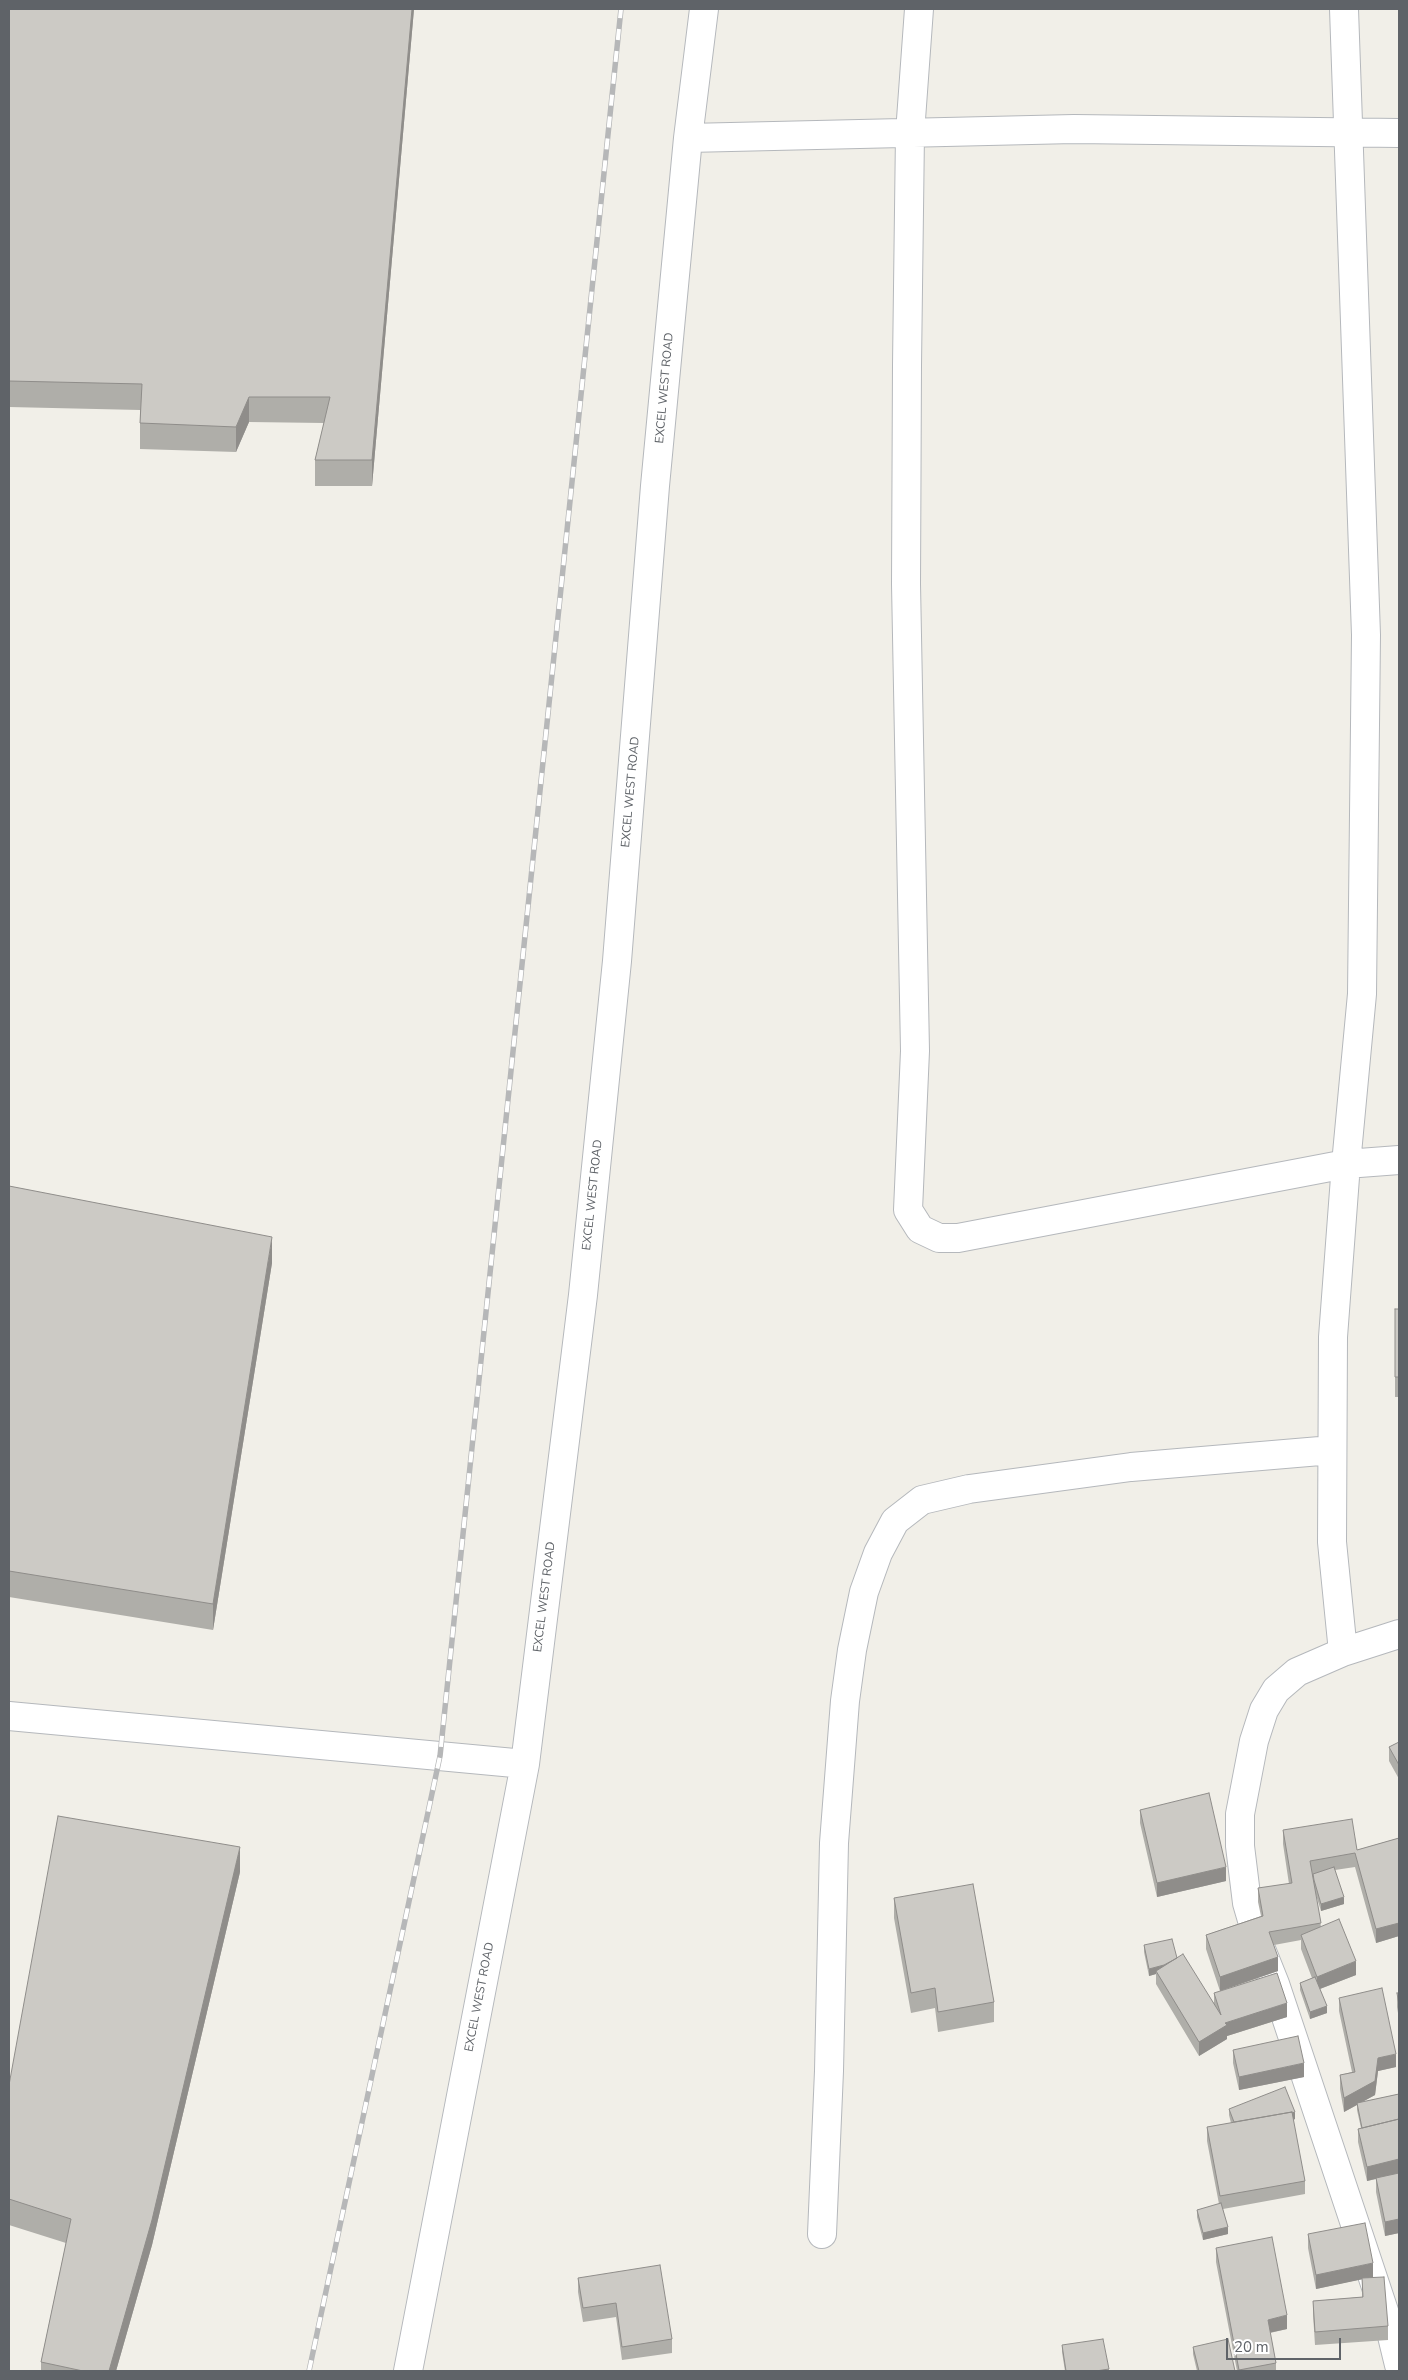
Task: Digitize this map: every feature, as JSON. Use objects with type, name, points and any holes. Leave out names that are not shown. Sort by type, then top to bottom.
[{"type":"street","name":"EXCEL WEST ROAD","points":[[408,2371],[525,1764],[583,1295],[617,961],[655,486],[688,138],[704,9]]},
{"type":"street","points":[[919,9],[910,133],[906,584],[915,1051],[908,1210],[920,1229],[939,1238],[958,1238],[1346,1164],[1399,1160]]},
{"type":"street","points":[[1342,1652],[1332,1542],[1333,1337],[1346,1164],[1362,994],[1366,635],[1344,9]]},
{"type":"street","points":[[688,138],[1074,129],[1399,133]]},
{"type":"street","points":[[822,2234],[829,2071],[834,1843],[844,1701],[864,1592],[878,1553],[896,1521],[922,1500],[969,1489],[1131,1468],[1332,1450]]},
{"type":"street","points":[[1399,1634],[1342,1652],[1297,1672],[1284,1681],[1264,1710],[1254,1741],[1240,1814],[1240,1846],[1247,1903],[1259,1944],[1275,1984],[1386,2316],[1399,2365]]},
{"type":"street","points":[[9,1716],[525,1764]]},
{"type":"building","points":[[9,9],[412,9],[372,460],[315,460],[330,397],[249,397],[236,427],[140,423],[142,384],[9,381]]},
{"type":"building","points":[[9,1186],[272,1237],[213,1604],[9,1571]]},
{"type":"building","points":[[1395,1309],[1399,1309],[1399,1377],[1395,1377]]},
{"type":"building","points":[[1399,1742],[1399,1765],[1389,1747]]},
{"type":"building","points":[[1209,1793],[1226,1867],[1157,1883],[1140,1810]]},
{"type":"building","points":[[58,1816],[240,1847],[152,2220],[109,2371],[83,2371],[41,2362],[71,2219],[9,2199],[9,2085]]},
{"type":"building","points":[[1352,1819],[1357,1850],[1399,1838],[1399,1923],[1376,1929],[1355,1853],[1310,1861],[1321,1923],[1269,1932],[1278,1957],[1220,1977],[1206,1935],[1263,1916],[1258,1888],[1292,1883],[1283,1830]]},
{"type":"building","points":[[1334,1867],[1344,1897],[1321,1904],[1313,1874]]},
{"type":"building","points":[[973,1884],[994,2002],[938,2012],[935,1988],[911,1993],[894,1898]]},
{"type":"building","points":[[1339,1919],[1356,1961],[1317,1977],[1301,1935]]},
{"type":"building","points":[[1172,1939],[1177,1958],[1164,1965],[1149,1969],[1144,1945]]},
{"type":"building","points":[[1183,1954],[1221,2015],[1214,1993],[1277,1973],[1287,2003],[1225,2023],[1227,2025],[1199,2042],[1156,1971]]},
{"type":"building","points":[[1315,1977],[1327,2006],[1310,2012],[1300,1983]]},
{"type":"building","points":[[1382,1988],[1396,2054],[1378,2058],[1375,2081],[1344,2098],[1340,2075],[1355,2072],[1339,1998]]},
{"type":"building","points":[[1298,2036],[1304,2063],[1239,2077],[1233,2050]]},
{"type":"building","points":[[1285,2087],[1295,2112],[1234,2122],[1229,2109]]},
{"type":"building","points":[[1399,2094],[1399,2119],[1362,2128],[1357,2103]]},
{"type":"building","points":[[1292,2112],[1305,2181],[1220,2196],[1207,2127]]},
{"type":"building","points":[[1399,2119],[1399,2159],[1367,2167],[1358,2129]]},
{"type":"building","points":[[1399,2173],[1399,2219],[1385,2222],[1376,2178]]},
{"type":"building","points":[[1221,2203],[1228,2227],[1203,2233],[1197,2210]]},
{"type":"building","points":[[1365,2223],[1373,2263],[1316,2275],[1308,2234]]},
{"type":"building","points":[[1272,2237],[1287,2315],[1268,2320],[1276,2363],[1239,2370],[1216,2248]]},
{"type":"building","points":[[660,2265],[672,2339],[622,2347],[616,2303],[583,2308],[578,2278]]},
{"type":"building","points":[[1384,2277],[1388,2326],[1315,2332],[1313,2301],[1363,2297],[1362,2278]]},
{"type":"building","points":[[1103,2339],[1109,2369],[1066,2371],[1062,2345]]},
{"type":"building","points":[[1228,2339],[1235,2371],[1199,2371],[1193,2347]]},
{"type":"railway","points":[[309,2371],[440,1756],[621,9]]}]
